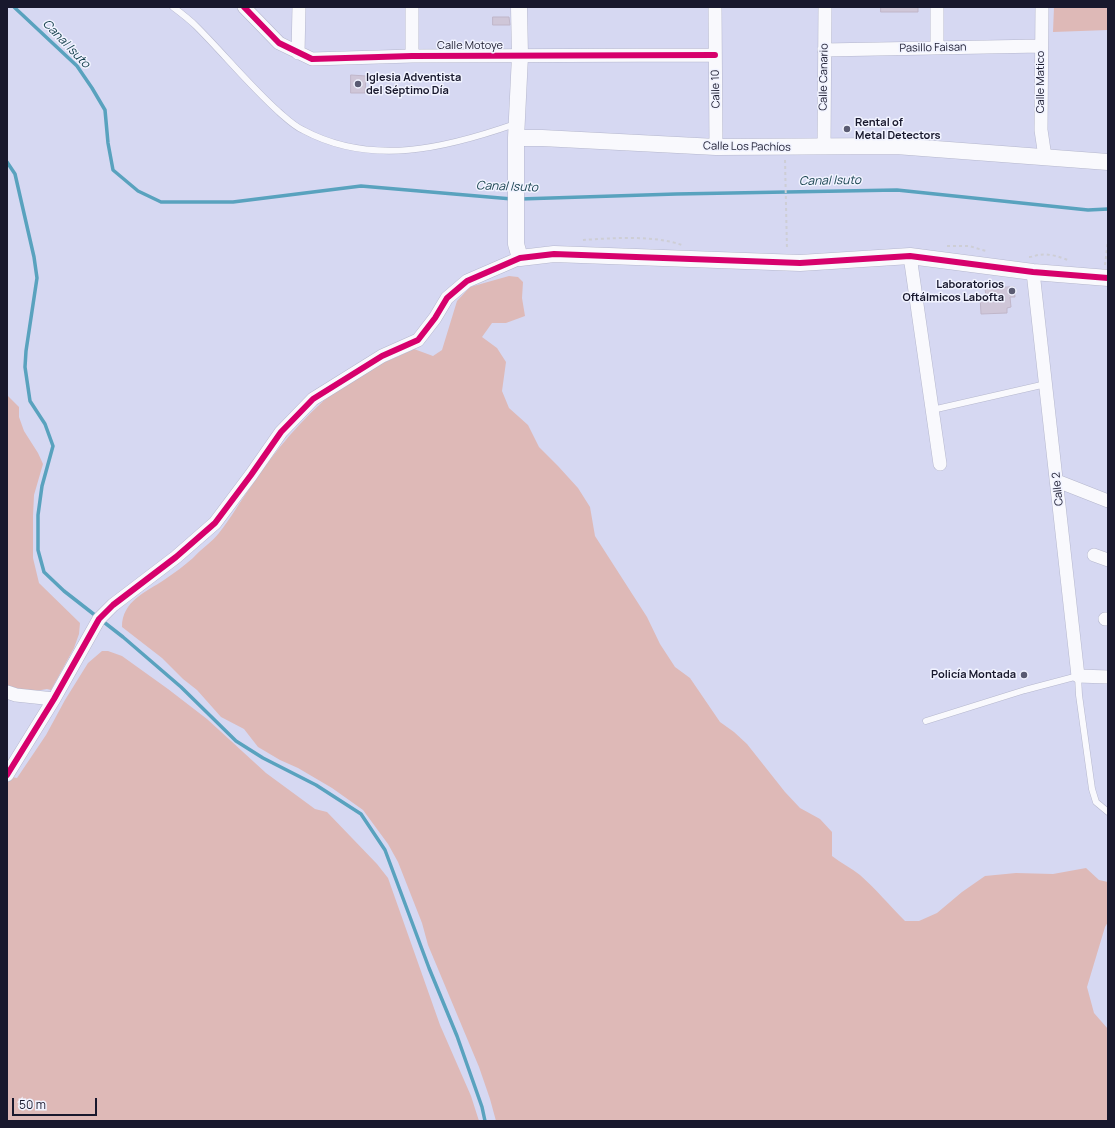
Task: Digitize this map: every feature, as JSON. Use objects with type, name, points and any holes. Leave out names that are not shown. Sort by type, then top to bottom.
[{"type":"street","name":"Calle Motoye","points":[[244,7],[279,43],[312,59],[412,56],[715,55]]},
{"type":"street","points":[[298,53],[299,7]]},
{"type":"street","points":[[412,7],[412,56]]},
{"type":"street","points":[[518,251],[516,131],[520,56],[519,7]]},
{"type":"street","name":"Calle 10","points":[[715,7],[716,147]]},
{"type":"street","name":"Calle Canario","points":[[824,147],[825,7]]},
{"type":"street","points":[[937,7],[937,47]]},
{"type":"street","name":"Calle Matico","points":[[1042,7],[1041,130],[1045,157]]},
{"type":"street","name":"Pasillo Faisan","points":[[824,50],[1041,46]]},
{"type":"street","name":"Calle Los Pachíos","points":[[516,131],[542,138],[716,147],[896,146],[1108,162]]},
{"type":"street","points":[[7,775],[54,698],[99,619],[113,605],[176,557],[215,523],[281,432],[313,399],[382,356],[418,340],[435,318],[447,298],[467,281],[518,251],[554,254],[800,263],[910,256],[1033,272],[1106,278]]},
{"type":"street","points":[[910,256],[940,464]]},
{"type":"street","name":"Calle 2","points":[[1033,272],[1078,676]]},
{"type":"street","points":[[1057,481],[1108,500]]},
{"type":"street","points":[[1094,555],[1108,560]]},
{"type":"street","points":[[1078,676],[1108,677]]},
{"type":"street","points":[[7,692],[16,695],[54,698]]},
{"type":"lane","points":[[173,7],[196,25],[243,77],[279,112],[302,130],[332,142],[373,151],[396,152],[516,131]]},
{"type":"lane","points":[[932,410],[1046,384]]},
{"type":"lane","points":[[926,721],[1025,690],[1078,676],[1092,789],[1096,802],[1108,812]]},
{"type":"path","points":[[784,147],[787,235]]},
{"type":"path","points":[[1106,278],[1108,240]]},
{"type":"shaded area","points":[[1054,7],[1108,7],[1108,30],[1053,32]]},
{"type":"shaded area","points":[[509,276],[518,277],[523,282],[522,298],[525,316],[506,323],[492,323],[482,337],[497,348],[506,362],[502,391],[509,408],[528,425],[539,447],[578,488],[590,507],[595,536],[647,617],[660,644],[675,667],[690,678],[720,722],[747,744],[785,792],[800,808],[820,819],[832,832],[832,856],[860,875],[905,921],[919,921],[937,913],[962,892],[985,876],[1016,873],[1053,874],[1086,868],[1099,880],[1108,882],[1108,922],[1105,927],[1087,987],[1094,1013],[1108,1029],[1108,1121],[496,1121],[479,1067],[428,945],[422,923],[398,862],[388,844],[363,810],[332,788],[258,747],[244,729],[221,717],[197,690],[183,679],[162,658],[122,627],[126,610],[136,598],[183,567],[216,536],[280,447],[322,402],[352,379],[414,349],[433,356],[442,350],[457,301],[470,287]]},
{"type":"shaded area","points":[[7,395],[19,407],[19,417],[24,431],[43,464],[34,495],[33,516],[33,558],[39,583],[80,623],[79,634],[74,648],[51,690],[47,689],[7,696]]},
{"type":"shaded area","points":[[102,651],[108,651],[122,656],[207,719],[266,773],[315,809],[327,812],[377,864],[388,878],[440,1025],[471,1096],[479,1121],[7,1121],[7,776],[17,778],[46,735],[65,700],[88,663]]},
{"type":"building","points":[[881,7],[918,7],[918,12],[881,12]]},
{"type":"building","points":[[493,17],[509,17],[510,25],[493,25]]},
{"type":"building","name":"Iglesia Adventista del Séptimo Día","points":[[351,75],[366,76],[365,93],[351,93]]},
{"type":"building","points":[[1014,287],[1015,297],[1010,297],[1011,307],[1007,308],[1007,313],[981,314],[980,296],[986,296],[985,289]]},
{"type":"waterway","name":"Canal Isuto","points":[[14,7],[77,66],[92,88],[105,110],[108,143],[113,170],[138,191],[161,202],[233,202],[361,186],[512,199]]},
{"type":"waterway","points":[[7,162],[15,174],[34,257],[37,278],[25,367],[30,401],[45,424],[53,446],[42,486],[38,515],[38,550],[44,572],[64,591],[123,637],[181,687],[236,741],[263,758],[316,785],[361,814],[385,850],[429,968],[457,1036],[482,1107],[485,1121]]},
{"type":"waterway","name":"Canal Isuto","points":[[520,199],[676,194],[897,190],[1088,210],[1108,209]]},
{"type":"cycle path","points":[[244,7],[279,43],[312,59],[412,56],[715,55]]},
{"type":"cycle path","points":[[7,775],[54,699],[99,619],[113,605],[176,557],[215,523],[281,432],[313,399],[382,356],[418,340],[435,318],[447,298],[467,281],[520,258],[554,254],[800,263],[910,256],[1033,272],[1108,278]]},
{"type":"place","name":"Iglesia Adventista del Séptimo Día","points":[[358,84]]},
{"type":"place","name":"Rental of Metal Detectors","points":[[847,129]]},
{"type":"place","name":"Laboratorios Oftálmicos Labofta","points":[[1012,291]]},
{"type":"place","name":"Policía Montada","points":[[1024,675]]}]
